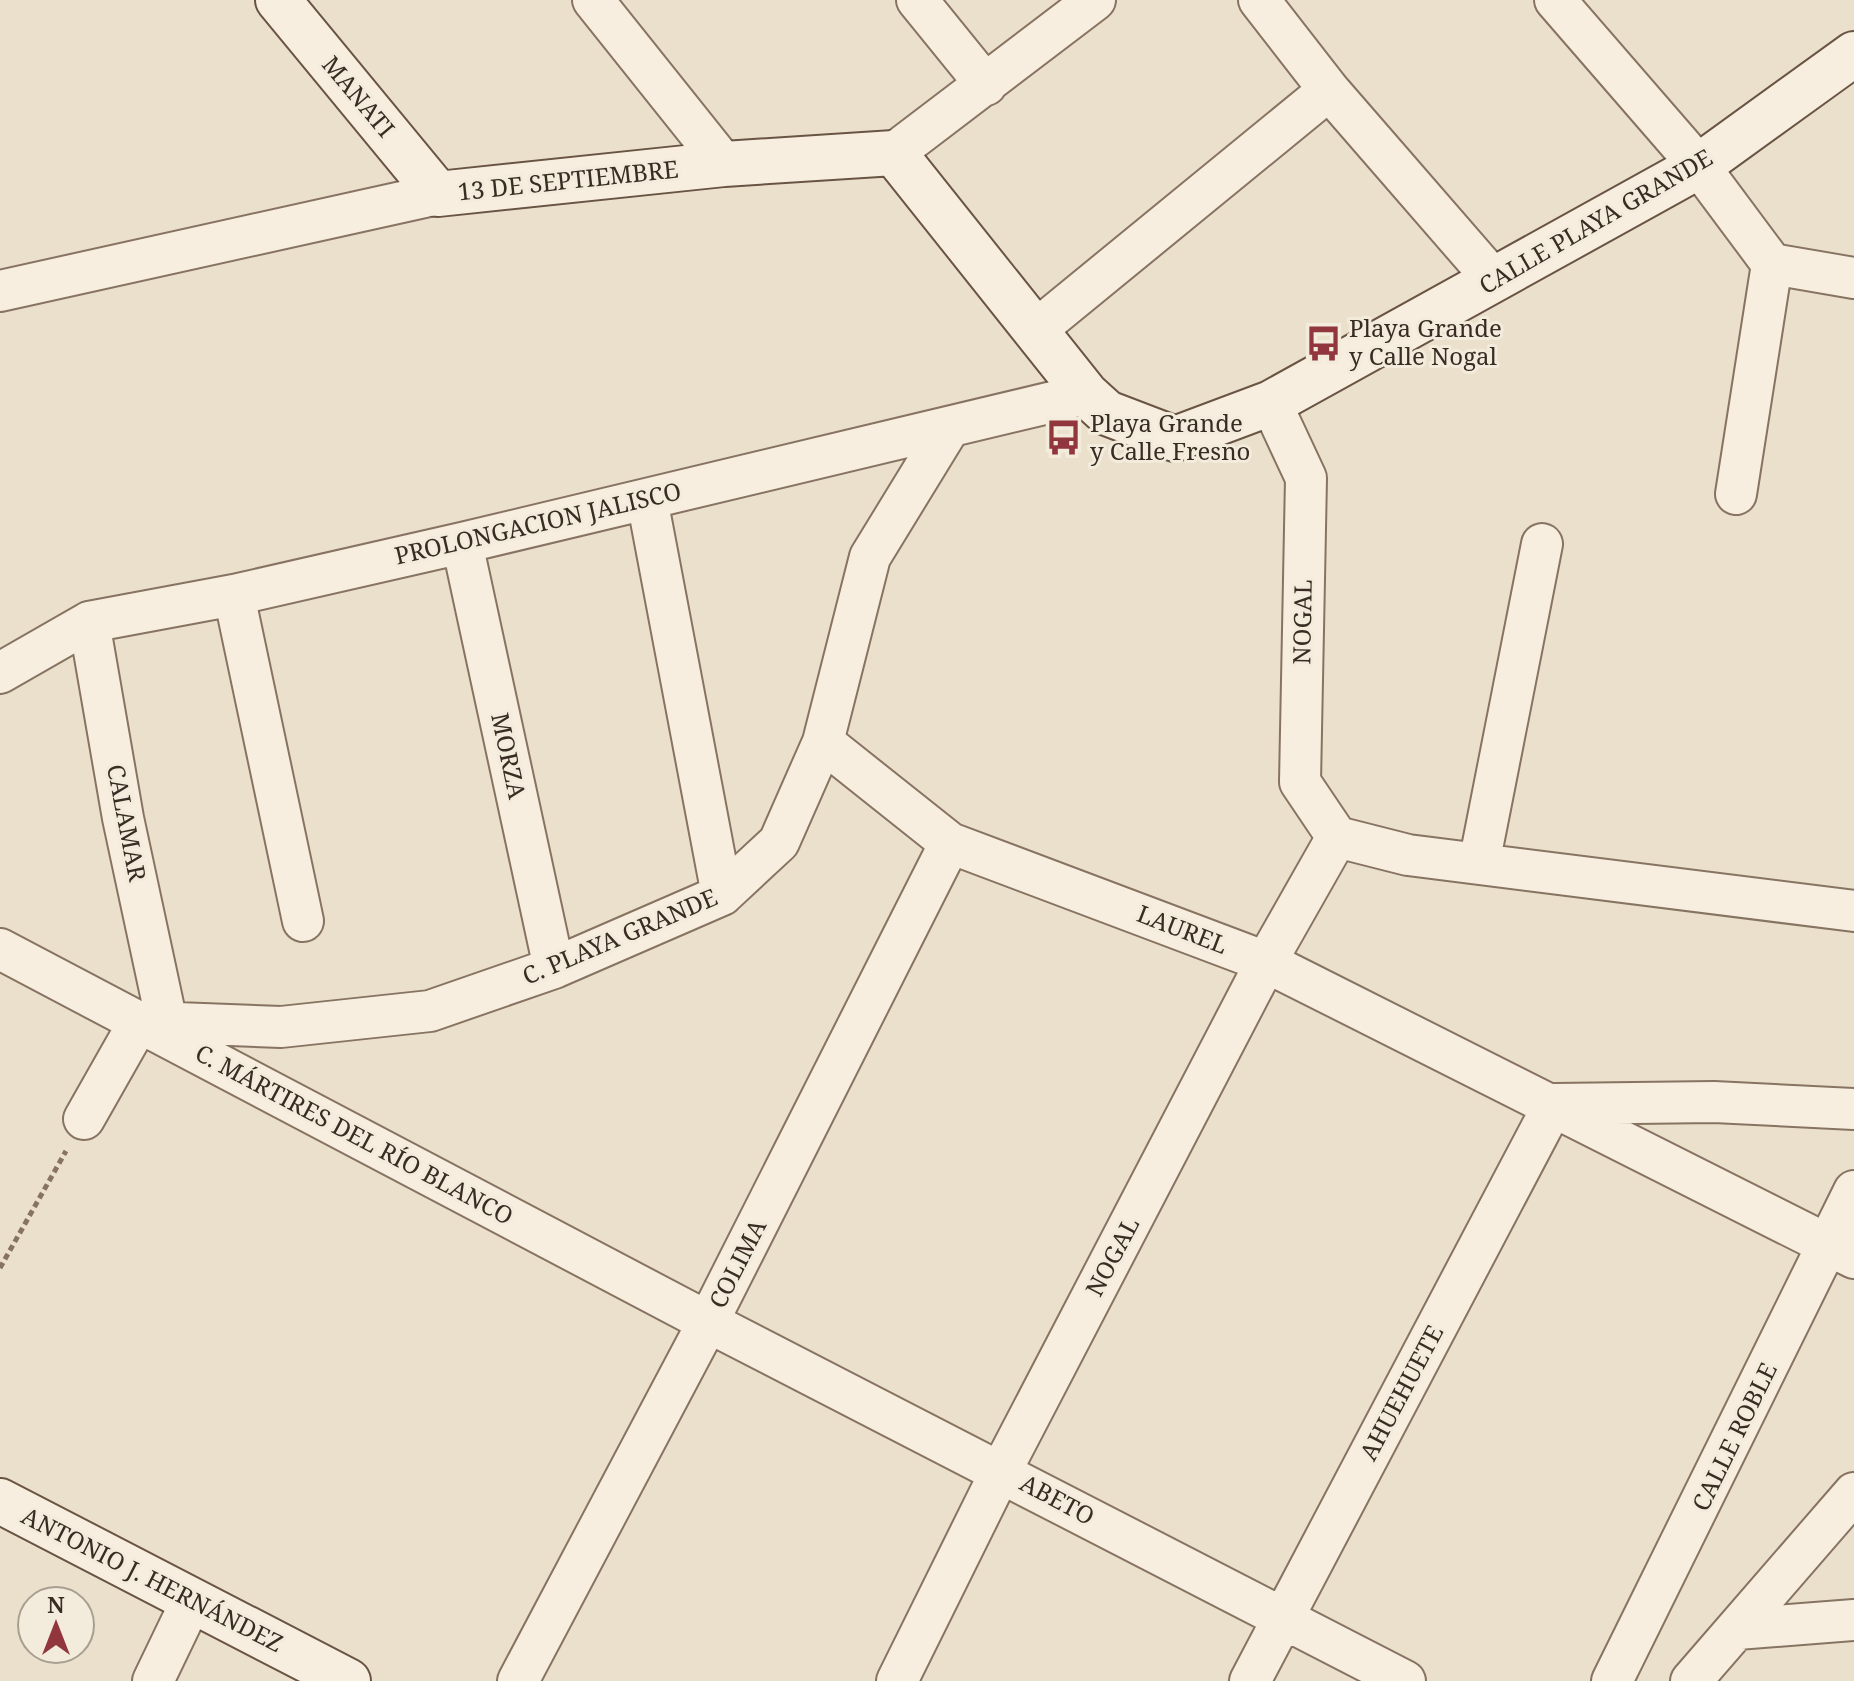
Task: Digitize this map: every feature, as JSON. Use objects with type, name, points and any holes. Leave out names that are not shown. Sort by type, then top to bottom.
[{"type":"street","name":"MANATI","points":[[278,0],[438,194]]},
{"type":"street","points":[[593,0],[724,164]]},
{"type":"street","points":[[917,0],[986,85]]},
{"type":"street","points":[[894,153],[1095,0]]},
{"type":"street","points":[[1259,0],[1329,90],[1494,280]]},
{"type":"street","points":[[1555,0],[1699,166],[1772,264],[1854,278]]},
{"type":"street","name":"CALLE PLAYA GRANDE","points":[[894,153],[1086,394],[1107,413],[1175,439],[1271,403],[1699,166],[1854,54]]},
{"type":"street","points":[[1037,329],[1329,90]]},
{"type":"street","name":"13 DE SEPTIEMBRE","points":[[0,291],[438,194],[724,164],[894,153]]},
{"type":"street","points":[[1736,494],[1772,264]]},
{"type":"street","name":"PROLONGACION JALISCO","points":[[0,673],[89,622],[234,595],[462,543],[1086,394]]},
{"type":"street","name":"NOGAL","points":[[897,1681],[1001,1471],[1266,962],[1337,837],[1300,782],[1306,478],[1271,403]]},
{"type":"street","name":"C. PLAYA GRANDE","points":[[153,1022],[281,1027],[430,1011],[554,968],[722,895],[779,842],[823,742],[870,557],[949,428]]},
{"type":"street","points":[[647,499],[722,895]]},
{"type":"street","name":"MORZA","points":[[462,543],[554,968]]},
{"type":"street","points":[[1479,864],[1542,544]]},
{"type":"street","points":[[234,595],[303,921]]},
{"type":"street","name":"CALAMAR","points":[[89,622],[123,818],[153,1022]]},
{"type":"street","name":"LAUREL","points":[[823,742],[950,843],[1266,962],[1842,1251]]},
{"type":"street","points":[[1337,837],[1408,855],[1854,911]]},
{"type":"street","name":"COLIMA","points":[[518,1681],[708,1322],[950,843]]},
{"type":"street","name":"C. MÁRTIRES DEL RÍO BLANCO","points":[[0,949],[153,1022],[708,1322]]},
{"type":"street","points":[[84,1119],[153,1022]]},
{"type":"street","name":"LAUREL","points":[[1554,1104],[1714,1102],[1854,1109]]},
{"type":"street","name":"AHUEHUETE","points":[[1250,1681],[1554,1104]]},
{"type":"street","name":"CALLE ROBLE","points":[[1612,1681],[1842,1251],[1854,1191]]},
{"type":"street","name":"ABETO","points":[[708,1322],[1405,1681]]},
{"type":"street","points":[[1691,1681],[1854,1493]]},
{"type":"street","name":"ANTONIO J. HERNÁNDEZ","points":[[0,1501],[348,1681]]},
{"type":"street","points":[[153,1681],[191,1602]]},
{"type":"street","points":[[1737,1629],[1854,1620]]},
{"type":"path","points":[[0,1268],[84,1119]]},
{"type":"place","name":"Playa Grande y Calle Nogal","points":[[1323,343]]},
{"type":"place","name":"Playa Grande y Calle Fresno","points":[[1064,438]]}]
